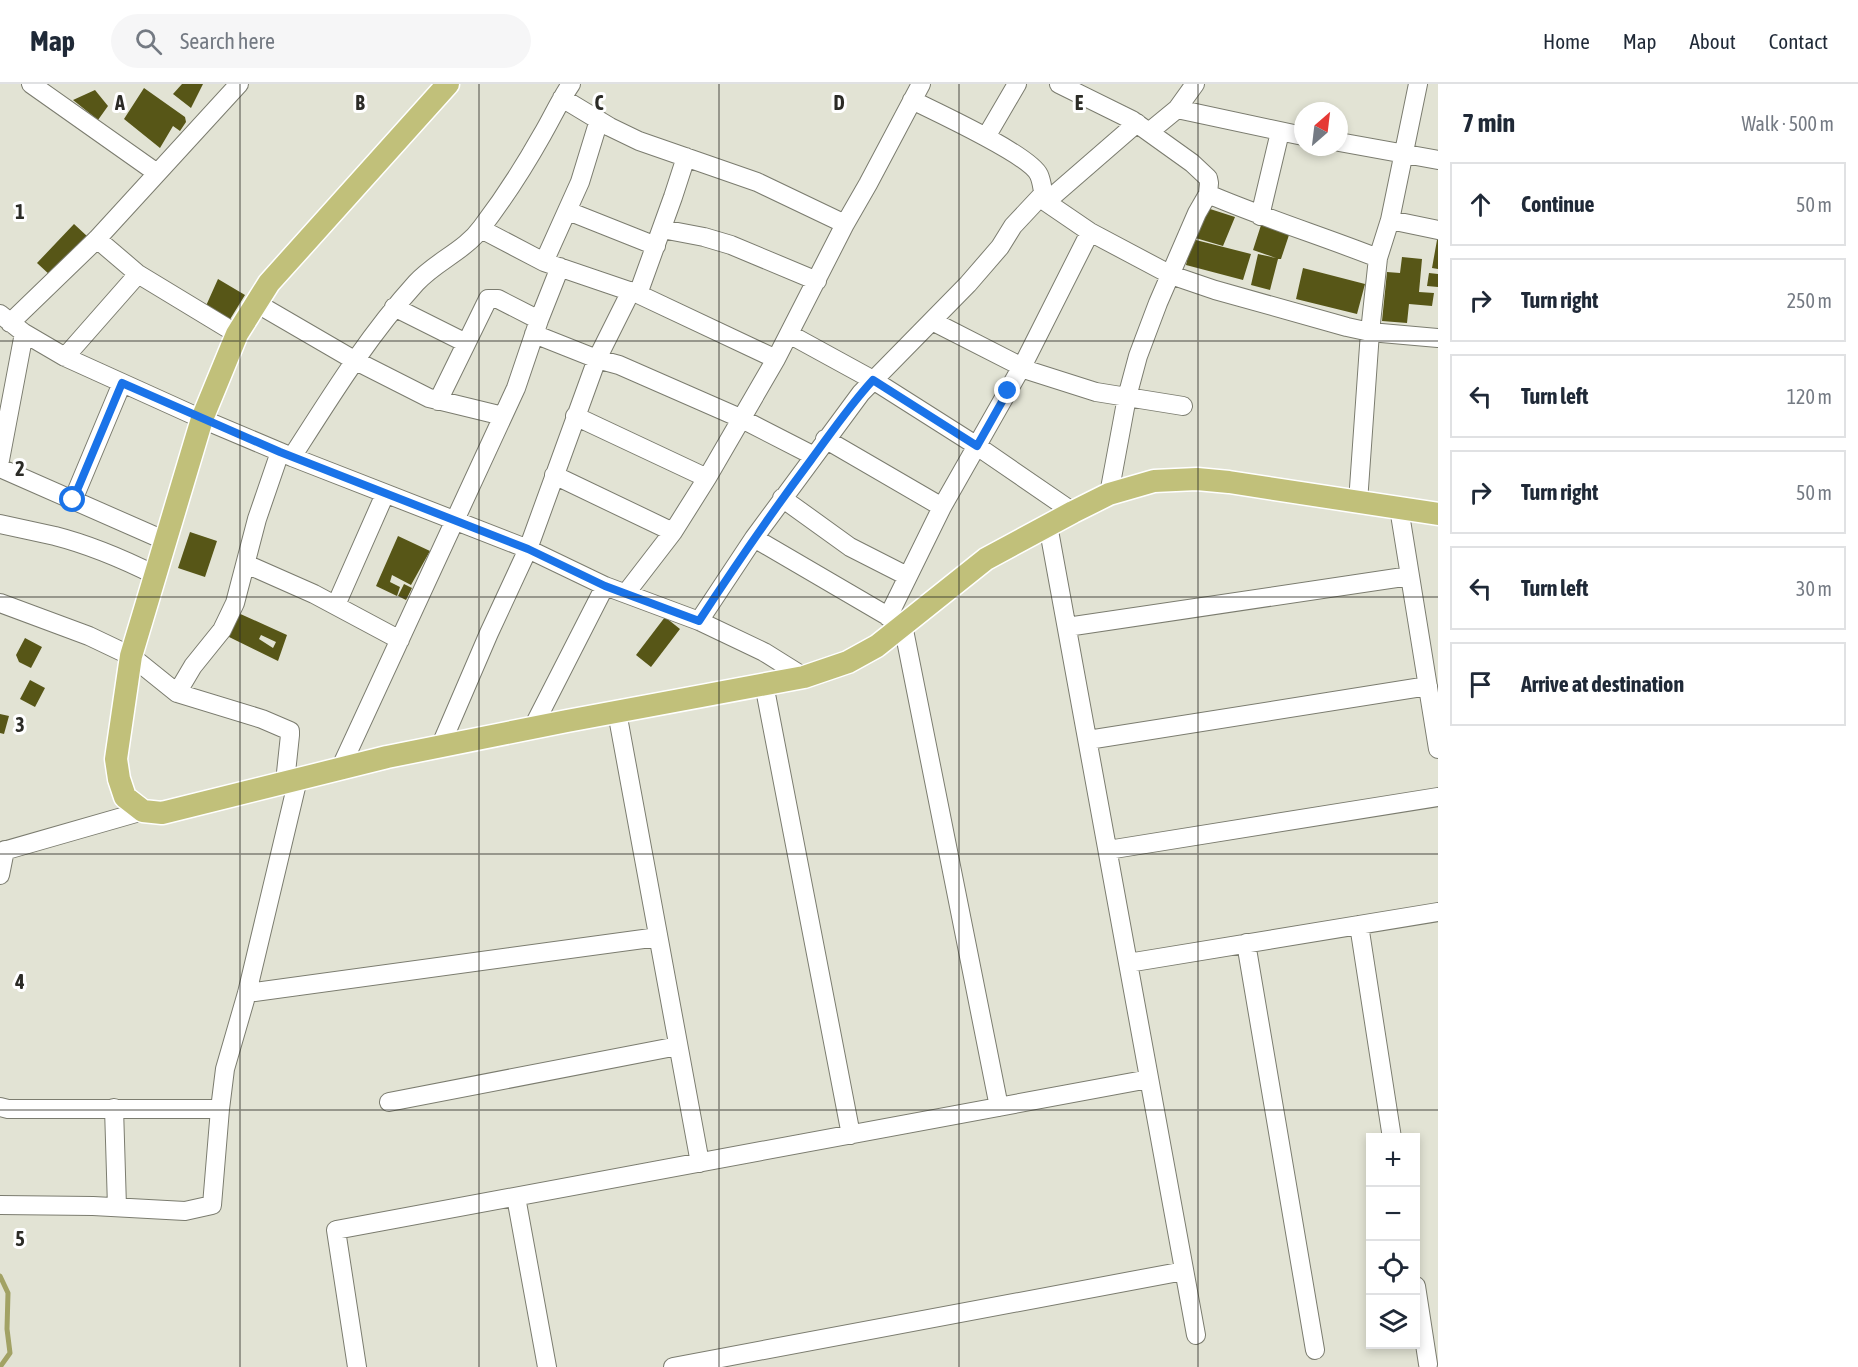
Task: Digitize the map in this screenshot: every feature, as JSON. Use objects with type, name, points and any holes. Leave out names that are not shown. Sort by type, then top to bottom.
[{"type":"main road","points":[[448,84],[269,283],[237,334],[202,419],[131,656],[116,759],[119,779],[125,796],[142,811],[162,813],[440,747],[804,677],[848,662],[877,646],[896,621],[986,559],[1109,495],[1154,481],[1197,479],[1438,514]]},
{"type":"street","points":[[31,84],[157,173]]},
{"type":"street","points":[[0,460],[11,323],[97,239],[239,84]]},
{"type":"street","points":[[626,593],[673,532],[776,359],[844,224],[921,84]]},
{"type":"street","points":[[986,137],[1017,84]]},
{"type":"street","points":[[1059,84],[1112,109],[1143,128],[1192,163],[1208,178],[1208,194],[1197,213],[1138,356],[1127,397],[1109,495]]},
{"type":"street","points":[[699,621],[782,498],[861,393],[1000,247],[1014,226],[1044,198],[1143,128],[1177,109],[1196,84]]},
{"type":"street","points":[[1358,502],[1370,332],[1378,258],[1390,220],[1418,84]]},
{"type":"street","points":[[177,693],[193,666],[222,630],[235,603],[257,519],[286,454],[394,307],[420,278],[460,249],[481,229],[516,178],[567,91],[599,120],[639,141],[757,182],[844,224]]},
{"type":"street","points":[[912,100],[997,143],[1035,170],[1040,176],[1044,198],[1090,232],[1171,275],[1215,290],[1370,332],[1438,338]]},
{"type":"street","points":[[1177,109],[1294,134]]},
{"type":"street","points":[[340,769],[516,388],[537,327],[568,211],[580,182],[599,120]]},
{"type":"street","points":[[1260,216],[1280,132]]},
{"type":"street","points":[[1348,144],[1438,159]]},
{"type":"street","points":[[440,747],[528,549],[597,359],[634,293],[656,246],[686,157]]},
{"type":"street","points":[[1208,194],[1260,216],[1378,258]]},
{"type":"street","points":[[568,211],[656,246]]},
{"type":"street","points":[[1390,220],[1438,230]]},
{"type":"street","points":[[481,229],[552,265],[634,293],[776,359]]},
{"type":"street","points":[[662,229],[731,245],[817,281]]},
{"type":"street","points":[[999,1107],[896,621],[907,576],[942,507],[1021,367],[1090,232]]},
{"type":"street","points":[[97,239],[138,274],[237,334]]},
{"type":"street","points":[[65,357],[138,274]]},
{"type":"street","points":[[438,401],[488,299],[498,299],[537,327],[597,359],[619,365],[740,418],[814,456]]},
{"type":"street","points":[[256,303],[354,360],[438,401],[503,416]]},
{"type":"street","points":[[394,307],[466,343]]},
{"type":"street","points":[[932,321],[1021,367],[1096,392],[1183,406]]},
{"type":"street","points":[[11,323],[65,357],[202,419],[385,494],[528,549],[605,586],[699,621],[764,652],[804,677]]},
{"type":"street","points":[[789,334],[873,380],[977,446],[1073,512]]},
{"type":"street","points":[[73,500],[122,383]]},
{"type":"street","points":[[575,417],[706,478]]},
{"type":"street","points":[[825,440],[942,507]]},
{"type":"street","points":[[0,468],[166,541]]},
{"type":"street","points":[[554,475],[673,532]]},
{"type":"street","points":[[336,605],[385,494]]},
{"type":"street","points":[[782,498],[850,547],[907,576]]},
{"type":"street","points":[[1400,508],[1438,749]]},
{"type":"street","points":[[0,524],[56,536],[122,559],[155,575]]},
{"type":"street","points":[[1048,525],[1196,1335]]},
{"type":"street","points":[[754,538],[896,621]]},
{"type":"street","points":[[246,564],[336,605],[400,640]]},
{"type":"street","points":[[1067,627],[1410,576]]},
{"type":"street","points":[[533,728],[605,586]]},
{"type":"street","points":[[0,603],[80,632],[131,656],[177,693],[262,719],[290,731],[291,781],[247,993],[225,1069],[212,1205],[185,1211],[0,1205]]},
{"type":"street","points":[[764,684],[851,1135]]},
{"type":"street","points":[[1088,740],[1428,686]]},
{"type":"street","points":[[617,712],[700,1163]]},
{"type":"street","points":[[1108,850],[1438,797]]},
{"type":"street","points":[[0,875],[3,851],[142,811]]},
{"type":"street","points":[[1128,963],[1438,912]]},
{"type":"street","points":[[1359,925],[1391,1133]]},
{"type":"street","points":[[247,993],[658,937]]},
{"type":"street","points":[[1246,943],[1315,1350]]},
{"type":"street","points":[[390,1102],[678,1046]]},
{"type":"street","points":[[357,1367],[336,1230],[1149,1079]]},
{"type":"street","points":[[0,1107],[8,1109],[220,1109]]},
{"type":"street","points":[[114,1108],[117,1207]]},
{"type":"street","points":[[516,1197],[547,1367]]},
{"type":"street","points":[[674,1367],[1184,1271]]},
{"type":"street","points":[[1417,1295],[1428,1364]]},
{"type":"building","points":[[182,84],[203,84],[191,108],[173,94]]},
{"type":"building","points":[[144,88],[185,117],[186,122],[180,131],[173,126],[160,148],[124,119]]},
{"type":"building","points":[[95,90],[108,106],[98,120],[73,100]]},
{"type":"building","points":[[1207,208],[1235,217],[1223,246],[1192,237]]},
{"type":"building","points":[[1262,222],[1290,232],[1281,259],[1278,259],[1270,290],[1251,285],[1258,254],[1276,258],[1253,250]]},
{"type":"building","points":[[74,224],[88,237],[51,276],[37,263]]},
{"type":"building","points":[[1192,239],[1251,254],[1243,280],[1186,265]]},
{"type":"building","points":[[1438,240],[1438,269],[1432,268]]},
{"type":"building","points":[[1402,257],[1422,259],[1419,292],[1434,293],[1432,306],[1409,304],[1407,323],[1382,321],[1387,272],[1400,273]]},
{"type":"building","points":[[1303,268],[1365,284],[1357,314],[1296,299]]},
{"type":"building","points":[[1429,273],[1438,274],[1438,287],[1427,286]]},
{"type":"building","points":[[218,279],[245,295],[229,321],[205,308]]},
{"type":"building","points":[[190,532],[217,541],[205,577],[178,568]]},
{"type":"building","points":[[398,536],[430,551],[411,585],[392,575],[390,582],[400,587],[397,596],[376,586]]},
{"type":"building","points":[[404,584],[412,588],[406,600],[398,596]]},
{"type":"building","points":[[236,612],[287,635],[278,661],[225,635]],"holes":[[[261,635],[276,642],[273,648],[259,639]]]},
{"type":"building","points":[[665,617],[680,629],[651,667],[636,655]]},
{"type":"building","points":[[25,638],[42,647],[31,668],[19,662],[16,655]]},
{"type":"building","points":[[30,680],[45,688],[35,707],[20,699]]},
{"type":"building","points":[[0,714],[9,716],[4,734],[0,733]]},
{"type":"waterway","points":[[0,1276],[8,1293],[7,1329],[10,1353],[0,1367]]},
{"type":"route","points":[[73,500],[122,383],[280,452],[528,549],[605,586],[699,621],[782,498],[873,380],[977,446],[1008,391]]}]
